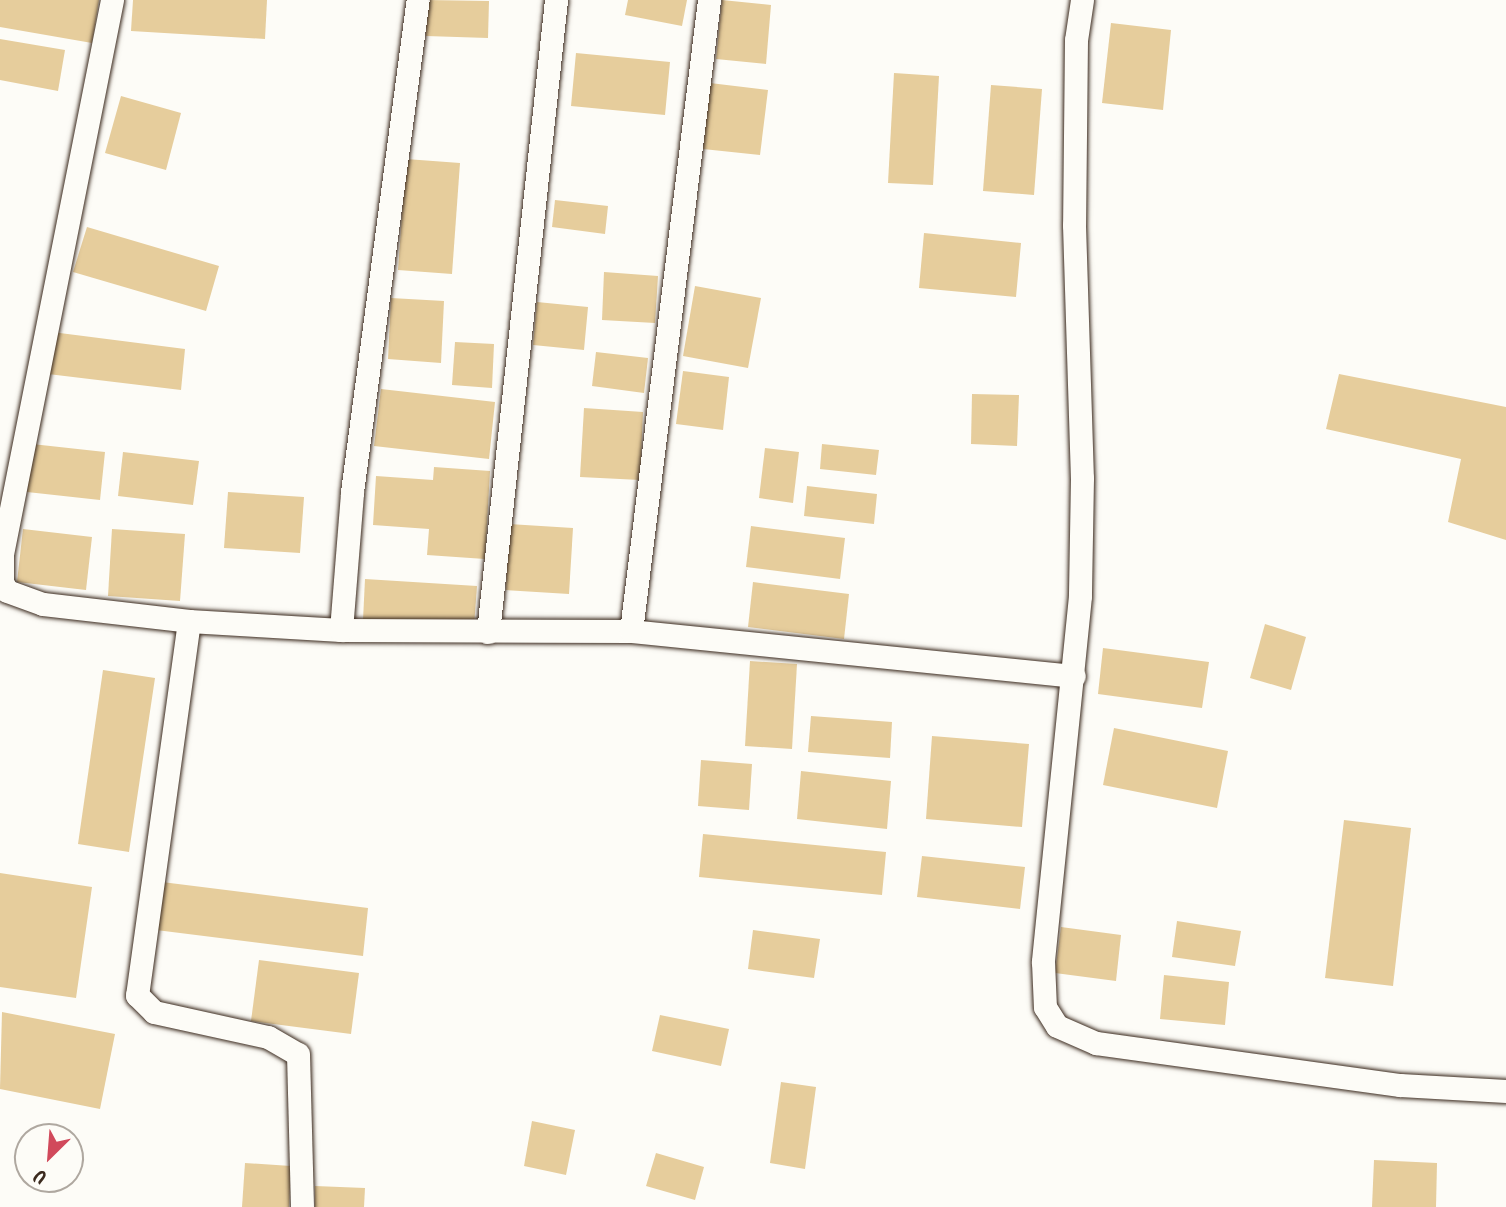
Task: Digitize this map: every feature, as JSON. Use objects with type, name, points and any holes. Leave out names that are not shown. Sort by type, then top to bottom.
[{"type":"street","points":[[112,0],[2,554],[2,582],[15,596],[36,602],[189,621],[341,630],[631,631],[1074,676]]},
{"type":"street","points":[[341,630],[352,492],[418,0]]},
{"type":"street","points":[[488,632],[556,0]]},
{"type":"street","points":[[631,631],[709,0]]},
{"type":"street","points":[[1082,0],[1076,40],[1074,211],[1082,478],[1074,676],[1043,961],[1045,1007],[1057,1026],[1074,1037],[1120,1047],[1400,1085],[1506,1091]]},
{"type":"street","points":[[189,621],[137,995],[154,1012],[268,1037],[298,1054],[302,1207]]},
{"type":"building","points":[[0,0],[99,0],[92,43],[0,27]]},
{"type":"building","points":[[133,0],[267,0],[265,39],[131,31]]},
{"type":"building","points":[[427,0],[489,1],[488,38],[426,36]]},
{"type":"building","points":[[628,0],[687,0],[682,26],[625,15]]},
{"type":"building","points":[[722,0],[771,5],[766,64],[716,59]]},
{"type":"building","points":[[1111,23],[1171,30],[1163,110],[1102,103]]},
{"type":"building","points":[[0,39],[65,50],[58,91],[0,80]]},
{"type":"building","points":[[576,53],[670,62],[665,115],[571,106]]},
{"type":"building","points":[[894,73],[939,76],[933,185],[888,183]]},
{"type":"building","points":[[710,83],[768,90],[760,155],[703,149]]},
{"type":"building","points":[[991,85],[1042,89],[1034,195],[983,191]]},
{"type":"building","points":[[121,96],[181,113],[166,170],[105,153]]},
{"type":"building","points":[[406,159],[460,163],[452,274],[398,270]]},
{"type":"building","points":[[555,200],[608,206],[605,234],[552,227]]},
{"type":"building","points":[[87,227],[219,266],[206,311],[73,272]]},
{"type":"building","points":[[924,233],[1021,243],[1016,297],[919,288]]},
{"type":"building","points":[[604,272],[658,276],[655,323],[602,320]]},
{"type":"building","points":[[695,286],[761,298],[748,368],[683,356]]},
{"type":"building","points":[[391,298],[444,301],[441,363],[388,359]]},
{"type":"building","points":[[537,302],[588,307],[584,350],[533,345]]},
{"type":"building","points":[[52,332],[185,349],[181,390],[48,374]]},
{"type":"building","points":[[455,342],[494,344],[492,388],[452,385]]},
{"type":"building","points":[[596,352],[648,358],[644,393],[592,386]]},
{"type":"building","points":[[683,371],[729,377],[723,430],[676,424]]},
{"type":"building","points":[[1339,374],[1506,407],[1506,540],[1448,522],[1461,459],[1326,429]]},
{"type":"building","points":[[381,389],[495,402],[489,459],[374,446]]},
{"type":"building","points":[[972,394],[1019,395],[1017,446],[971,444]]},
{"type":"building","points":[[584,408],[643,412],[640,480],[580,477]]},
{"type":"building","points":[[32,444],[105,452],[100,500],[27,492]]},
{"type":"building","points":[[822,444],[879,450],[876,475],[820,469]]},
{"type":"building","points":[[765,448],[799,452],[793,503],[759,498]]},
{"type":"building","points":[[123,452],[199,461],[193,505],[118,496]]},
{"type":"building","points":[[434,467],[490,471],[485,559],[427,555],[429,529],[373,525],[376,476],[433,480]]},
{"type":"building","points":[[807,486],[877,494],[874,524],[804,516]]},
{"type":"building","points":[[228,492],[304,497],[300,553],[224,548]]},
{"type":"building","points":[[509,524],[573,528],[569,594],[506,590]]},
{"type":"building","points":[[751,526],[845,538],[840,579],[746,567]]},
{"type":"building","points":[[23,529],[92,537],[86,590],[17,582]]},
{"type":"building","points":[[112,529],[185,534],[180,601],[108,596]]},
{"type":"building","points":[[365,579],[477,586],[474,626],[363,620]]},
{"type":"building","points":[[753,582],[849,594],[844,639],[748,627]]},
{"type":"building","points":[[1265,624],[1306,637],[1291,690],[1250,678]]},
{"type":"building","points":[[1103,648],[1209,662],[1202,708],[1098,694]]},
{"type":"building","points":[[750,661],[797,664],[792,749],[745,746]]},
{"type":"building","points":[[103,670],[155,678],[129,852],[78,844]]},
{"type":"building","points":[[811,716],[892,722],[890,758],[808,752]]},
{"type":"building","points":[[1114,728],[1228,751],[1217,808],[1103,785]]},
{"type":"building","points":[[932,736],[1029,744],[1022,827],[926,819]]},
{"type":"building","points":[[701,760],[752,764],[749,810],[698,806]]},
{"type":"building","points":[[801,771],[891,781],[887,829],[797,819]]},
{"type":"building","points":[[1344,820],[1411,828],[1393,986],[1325,978]]},
{"type":"building","points":[[703,834],[886,852],[882,895],[699,877]]},
{"type":"building","points":[[922,856],[1025,867],[1020,909],[917,897]]},
{"type":"building","points":[[0,873],[92,887],[76,998],[0,987]]},
{"type":"building","points":[[162,882],[368,908],[363,956],[156,930]]},
{"type":"building","points":[[1177,921],[1241,931],[1235,966],[1172,957]]},
{"type":"building","points":[[1061,927],[1121,935],[1116,981],[1055,973]]},
{"type":"building","points":[[753,930],[820,939],[814,978],[748,969]]},
{"type":"building","points":[[259,960],[359,973],[351,1034],[251,1021]]},
{"type":"building","points":[[1164,975],[1229,982],[1225,1025],[1160,1019]]},
{"type":"building","points":[[2,1012],[115,1034],[100,1109],[0,1089]]},
{"type":"building","points":[[660,1015],[729,1029],[721,1066],[652,1051]]},
{"type":"building","points":[[781,1082],[816,1087],[805,1169],[770,1163]]},
{"type":"building","points":[[532,1121],[575,1130],[566,1175],[524,1166]]},
{"type":"building","points":[[656,1153],[704,1167],[695,1200],[646,1186]]},
{"type":"building","points":[[1374,1160],[1437,1163],[1436,1207],[1372,1207]]},
{"type":"building","points":[[245,1163],[291,1166],[289,1207],[242,1207]]},
{"type":"building","points":[[315,1186],[365,1188],[364,1207],[315,1207]]}]
